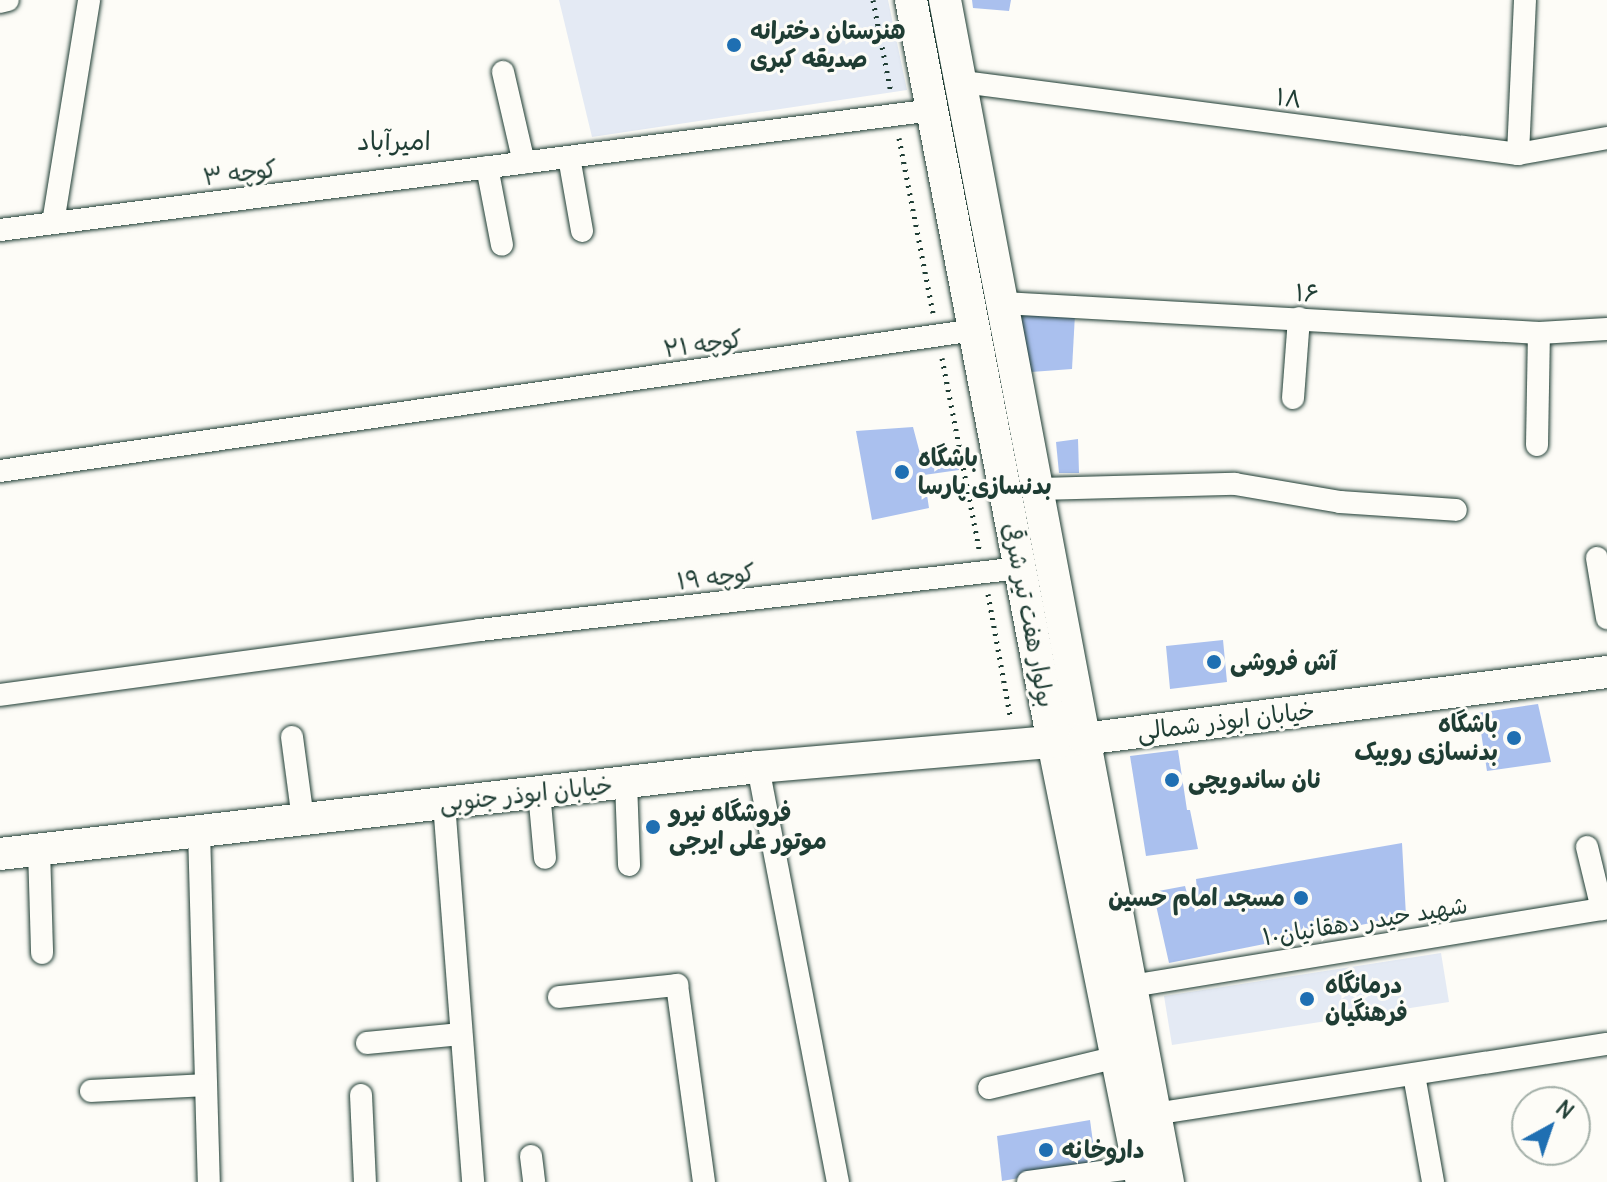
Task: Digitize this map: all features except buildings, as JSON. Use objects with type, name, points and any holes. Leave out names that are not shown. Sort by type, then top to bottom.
[{"type":"main road","points":[[912,8],[946,6]]},
{"type":"main road","name":"بولوار هفت تیر شرقی","points":[[946,6],[1039,489],[1068,741],[1117,1057],[1140,1174]]},
{"type":"main road","name":"بولوار هفت تیر شرقی","points":[[912,8],[1020,568],[1131,986],[1168,1182]]},
{"type":"main road","name":"خیابان ابوذر شمالی","points":[[1068,741],[1607,672]]},
{"type":"main road","name":"خیابان ابوذر جنوبی","points":[[0,854],[758,767],[1068,741]]},
{"type":"street","points":[[0,2],[8,0]]},
{"type":"street","points":[[53,223],[89,0]]},
{"type":"street","points":[[1518,154],[1525,0]]},
{"type":"street","points":[[503,72],[524,163]]},
{"type":"street","name":"۱۸","points":[[963,82],[1518,154],[1607,138]]},
{"type":"street","name":"کوچه ۳","points":[[0,230],[933,110]]},
{"type":"street","points":[[569,157],[582,231]]},
{"type":"street","points":[[487,167],[502,245]]},
{"type":"street","name":"۱۶","points":[[1003,303],[1539,333],[1607,329]]},
{"type":"street","points":[[1293,398],[1299,318]]},
{"type":"street","name":"کوچه ۲۱","points":[[0,471],[975,330]]},
{"type":"street","points":[[1537,445],[1539,333]]},
{"type":"street","points":[[1039,489],[1235,484],[1340,502],[1456,510]]},
{"type":"street","points":[[1597,558],[1607,618]]},
{"type":"street","name":"کوچه ۱۹","points":[[0,695],[417,638],[1020,568]]},
{"type":"street","points":[[292,737],[303,819]]},
{"type":"street","points":[[758,767],[838,1182]]},
{"type":"street","points":[[626,782],[629,865]]},
{"type":"street","points":[[539,792],[545,858]]},
{"type":"street","points":[[444,803],[473,1182]]},
{"type":"street","points":[[199,831],[209,1182]]},
{"type":"street","points":[[1587,847],[1605,908]]},
{"type":"street","points":[[39,849],[42,953]]},
{"type":"street","name":"شهید حیدر دهقانیان۱۰","points":[[1131,986],[1605,908]]},
{"type":"street","points":[[559,997],[677,985],[704,1182]]},
{"type":"street","points":[[367,1043],[461,1034]]},
{"type":"street","points":[[1154,1114],[1607,1044]]},
{"type":"street","points":[[989,1088],[1117,1057]]},
{"type":"street","points":[[1414,1075],[1433,1182]]},
{"type":"street","points":[[91,1091],[206,1085]]},
{"type":"street","points":[[361,1095],[365,1182]]},
{"type":"street","points":[[531,1156],[534,1182]]},
{"type":"street","points":[[1028,1182],[1140,1174]]},
{"type":"shaded area","name":"هنرستان دخترانه صدیقه کبری","points":[[559,0],[888,0],[907,90],[592,137]]},
{"type":"shaded area","name":"درمانگاه فرهنگیان","points":[[1441,953],[1449,1002],[1172,1045],[1164,996]]},
{"type":"place","name":"هنرستان دخترانه صدیقه کبری","points":[[734,45]]},
{"type":"place","name":"باشگاه بدنسازی پارسا","points":[[902,472]]},
{"type":"place","name":"آش فروشی","points":[[1214,662]]},
{"type":"place","name":"باشگاه بدنسازی روبیک","points":[[1514,738]]},
{"type":"place","name":"نان ساندویچی","points":[[1172,780]]},
{"type":"place","name":"فروشگاه نیرو موتور علی ایرجی","points":[[653,827]]},
{"type":"place","name":"مسجد امام حسین","points":[[1301,898]]},
{"type":"place","name":"درمانگاه فرهنگیان","points":[[1307,999]]},
{"type":"place","name":"داروخانه","points":[[1046,1150]]},
{"type":"district","name":"امیرآباد","points":[[394,141]]}]
